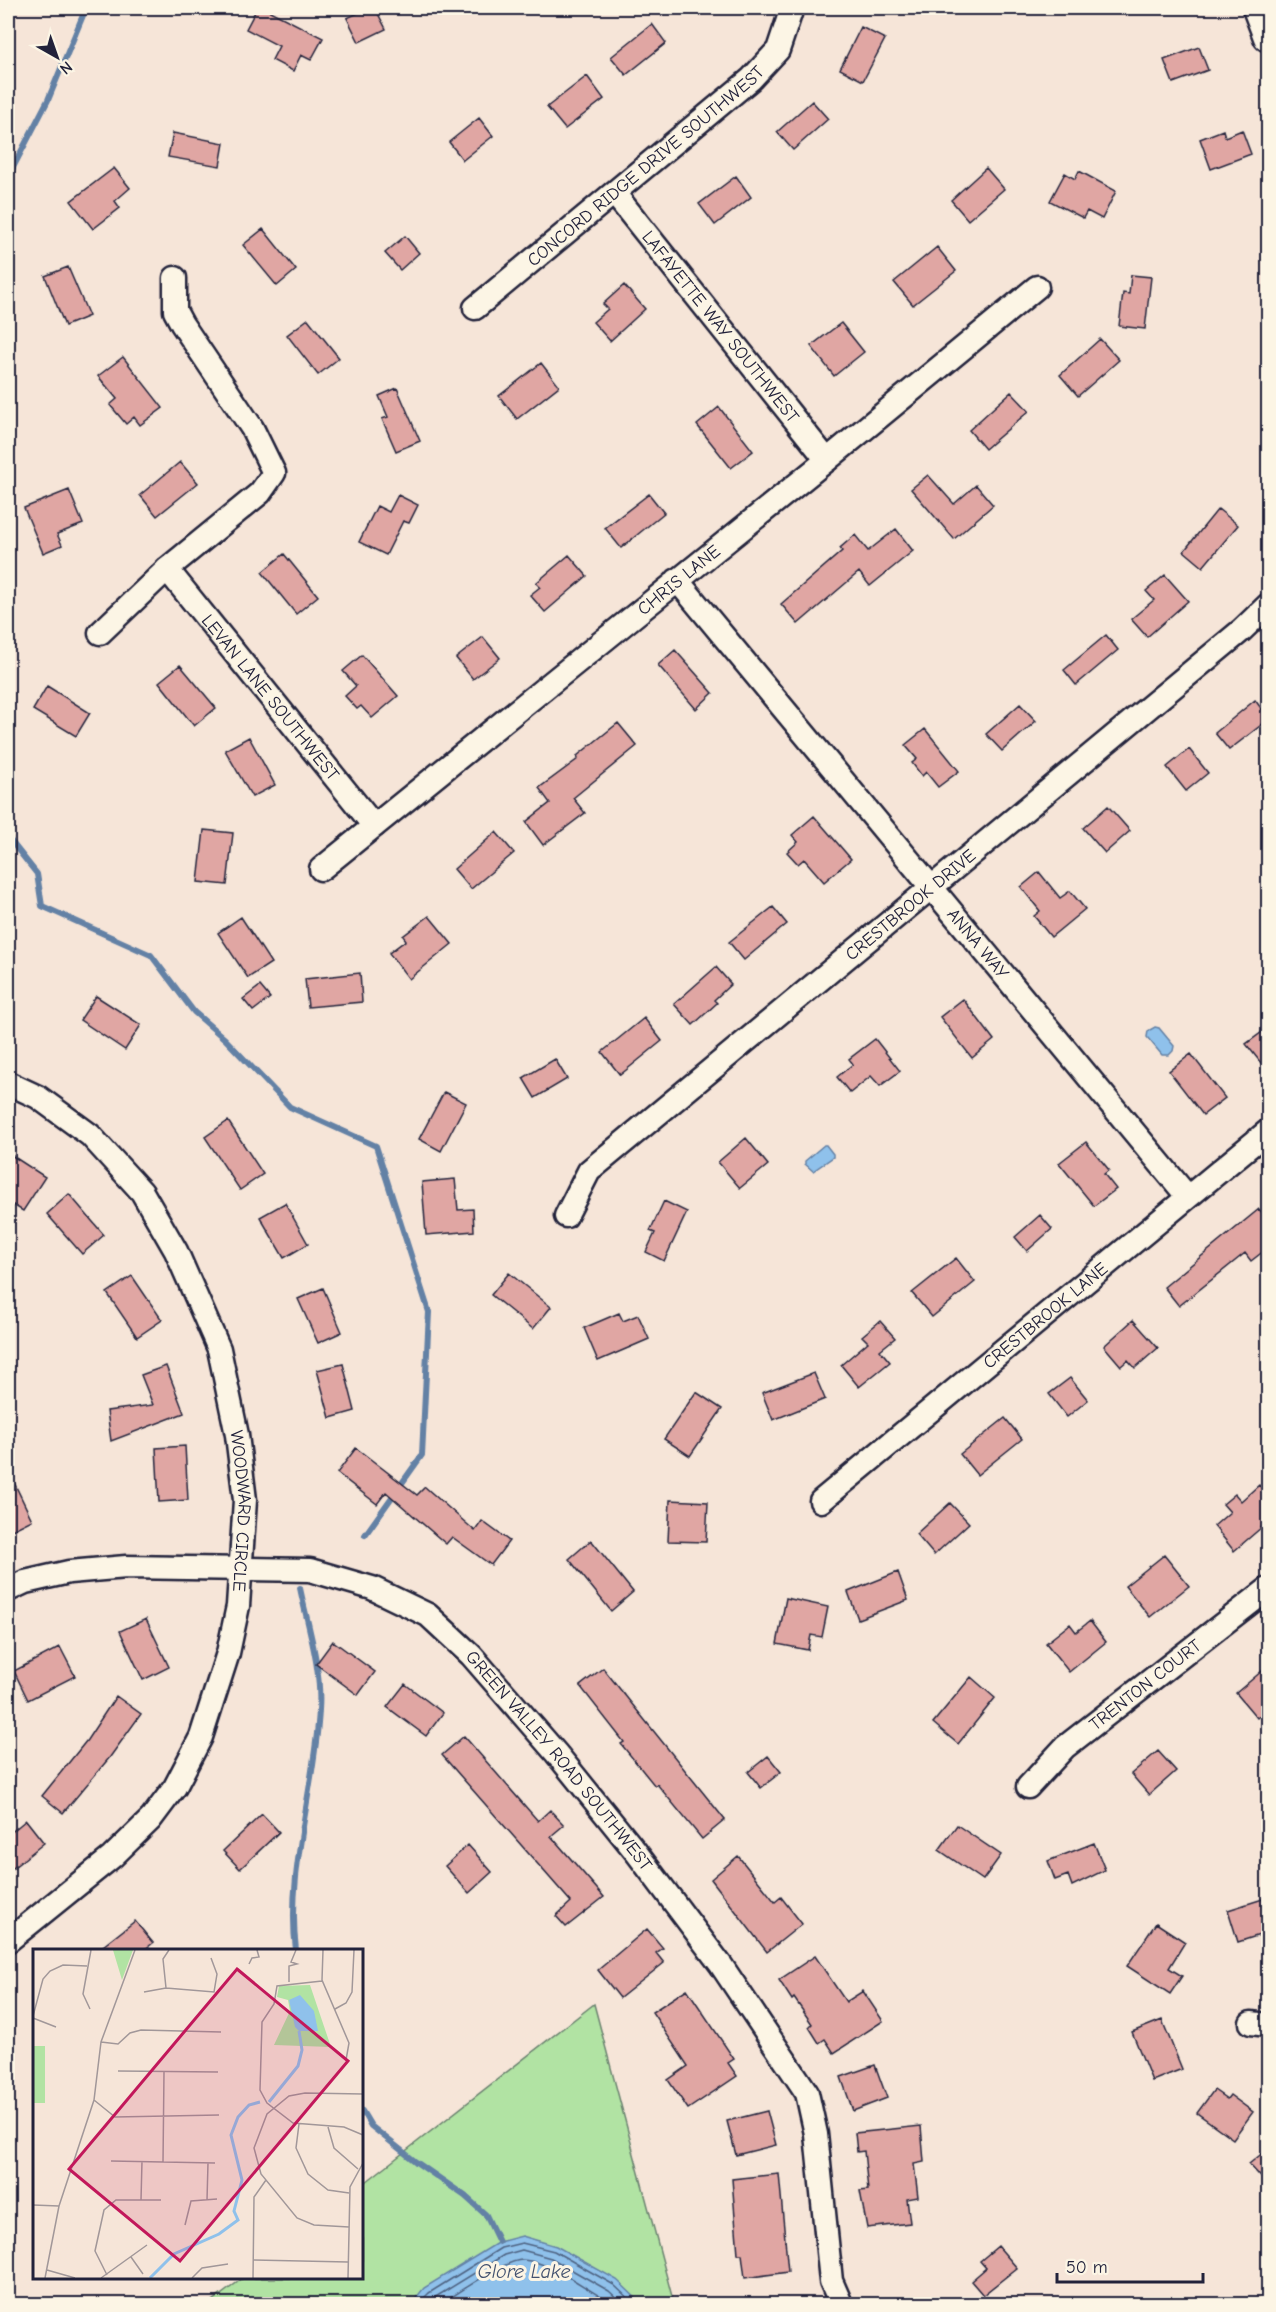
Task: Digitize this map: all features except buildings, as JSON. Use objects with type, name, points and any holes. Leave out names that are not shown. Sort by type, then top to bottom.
[{"type":"street","name":"CONCORD RIDGE DRIVE SOUTHWEST","points":[[475,308],[751,79],[778,50],[792,8]]},
{"type":"street","points":[[1257,8],[1269,37]]},
{"type":"street","name":"LAFAYETTE WAY SOUTHWEST","points":[[614,193],[827,460]]},
{"type":"street","points":[[100,633],[167,569],[260,493],[273,473],[252,428],[182,324],[176,311],[175,278]]},
{"type":"street","name":"CHRIS LANE","points":[[321,869],[827,460],[1036,287]]},
{"type":"street","name":"LEVAN LANE SOUTHWEST","points":[[167,569],[374,826]]},
{"type":"street","name":"ANNA WAY","points":[[677,580],[1187,1196]]},
{"type":"street","name":"CRESTBROOK DRIVE","points":[[566,1216],[589,1171],[933,888],[1269,605]]},
{"type":"street","name":"WOODWARD CIRCLE","points":[[8,1083],[38,1097],[90,1135],[142,1192],[176,1251],[219,1349],[237,1435],[245,1494],[238,1606],[228,1653],[201,1737],[175,1787],[151,1819],[112,1857],[8,1941]]},
{"type":"street","name":"CRESTBROOK LANE","points":[[820,1501],[1187,1196],[1269,1131]]},
{"type":"street","name":"GREEN VALLEY ROAD SOUTHWEST","points":[[8,1590],[25,1582],[69,1572],[126,1567],[310,1570],[372,1588],[428,1615],[471,1655],[556,1753],[636,1852],[721,1965],[807,2093],[816,2134],[831,2281],[841,2304]]},
{"type":"street","name":"TRENTON COURT","points":[[1028,1787],[1065,1747],[1269,1588]]},
{"type":"green space","points":[[594,2004],[674,2304],[209,2304],[242,2279],[363,2279],[363,2184]]},
{"type":"water","points":[[1155,1027],[1159,1028],[1174,1046],[1169,1055],[1162,1055],[1147,1037],[1148,1031]]},
{"type":"water","points":[[824,1145],[833,1157],[813,1171],[805,1164],[805,1161]]},
{"type":"water","name":"Glore Lake","points":[[522,2236],[556,2246],[617,2280],[642,2304],[411,2304],[424,2288],[499,2242]]},
{"type":"waterway","points":[[8,177],[48,100],[86,8]]},
{"type":"waterway","points":[[8,832],[10,840],[37,874],[42,906],[151,955],[194,1012],[225,1039],[290,1107],[376,1146],[429,1312],[422,1455],[365,1535]]},
{"type":"waterway","points":[[296,1949],[295,1891],[319,1710],[314,1648],[300,1588]]},
{"type":"waterway","points":[[363,2113],[371,2126],[416,2162],[465,2196],[486,2215],[499,2242]]}]
